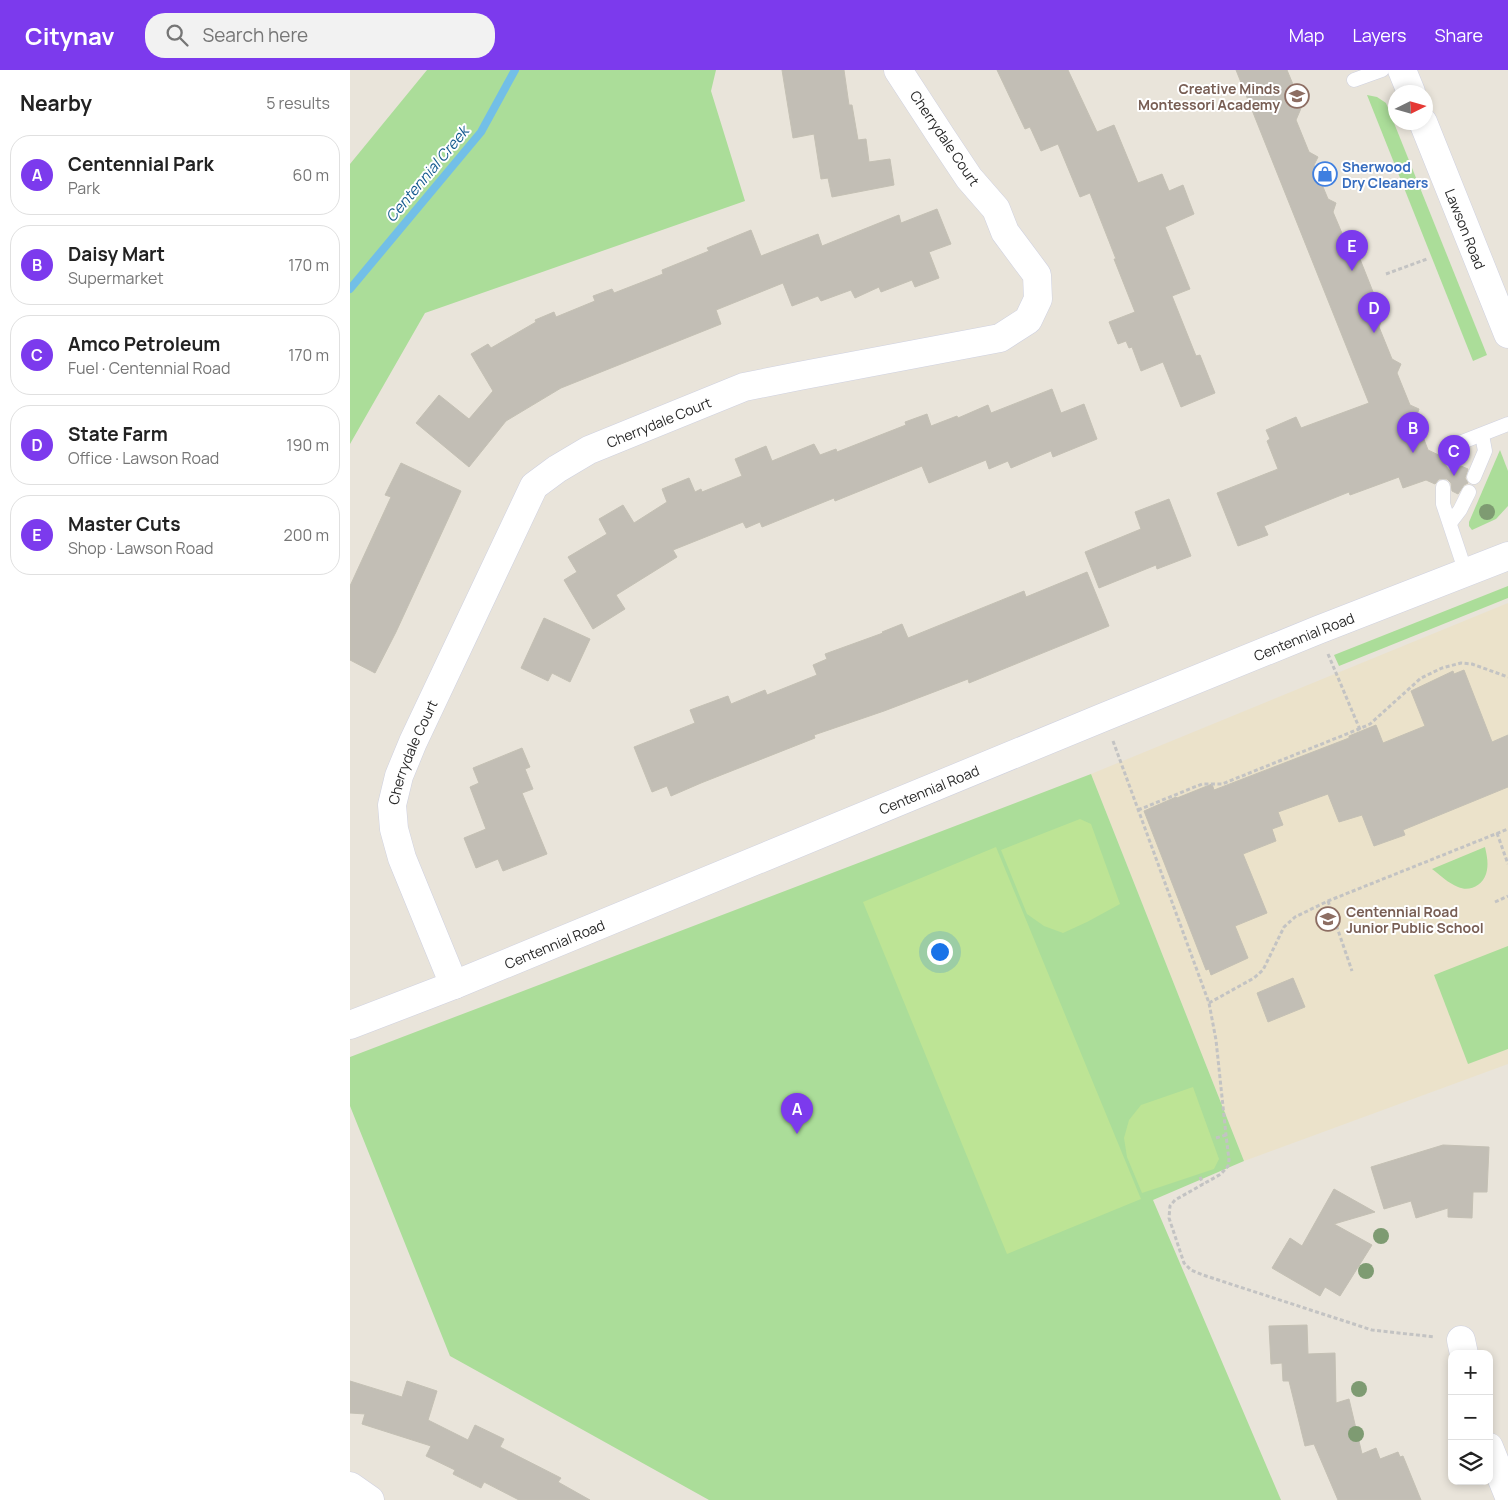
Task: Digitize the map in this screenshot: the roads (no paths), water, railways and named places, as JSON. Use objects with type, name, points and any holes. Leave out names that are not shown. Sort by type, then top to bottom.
[{"type":"street","name":"Cherrydale Court","points":[[454,985],[402,858],[394,829],[392,804],[399,776],[413,742],[534,486],[589,450],[744,387],[1000,338],[1028,320],[1035,308],[1038,299],[1037,275],[1005,232],[996,209],[965,171],[898,70]]},
{"type":"street","points":[[1402,70],[1408,85]]},
{"type":"street","name":"Lawson Road","points":[[1426,130],[1508,334]]},
{"type":"street","name":"Centennial Road","points":[[350,1025],[454,985],[1318,630],[1508,556]]},
{"type":"street","points":[[1493,1457],[1508,1494]]},
{"type":"street","points":[[350,1486],[370,1500]]},
{"type":"lane","points":[[1354,80],[1382,70]]},
{"type":"lane","points":[[1453,462],[1462,442],[1508,424]]},
{"type":"lane","points":[[1474,477],[1485,451],[1482,435]]},
{"type":"lane","points":[[1443,487],[1443,504],[1466,573]]},
{"type":"lane","points":[[1450,523],[1460,510],[1469,492]]},
{"type":"waterway","name":"Centennial Creek","points":[[350,289],[481,132],[515,70]]},
{"type":"place","name":"Creative Minds Montessori Academy","points":[[1297,96]]},
{"type":"place","name":"Sherwood Dry Cleaners","points":[[1325,174]]},
{"type":"place","name":"Master Cuts","points":[[1352,271]]},
{"type":"place","name":"State Farm","points":[[1374,333]]},
{"type":"place","name":"Daisy Mart","points":[[1413,453]]},
{"type":"place","name":"Amco Petroleum","points":[[1454,476]]},
{"type":"place","name":"Centennial Road Junior Public School","points":[[1328,919]]},
{"type":"place","name":"Centennial Park","points":[[797,1134]]}]
